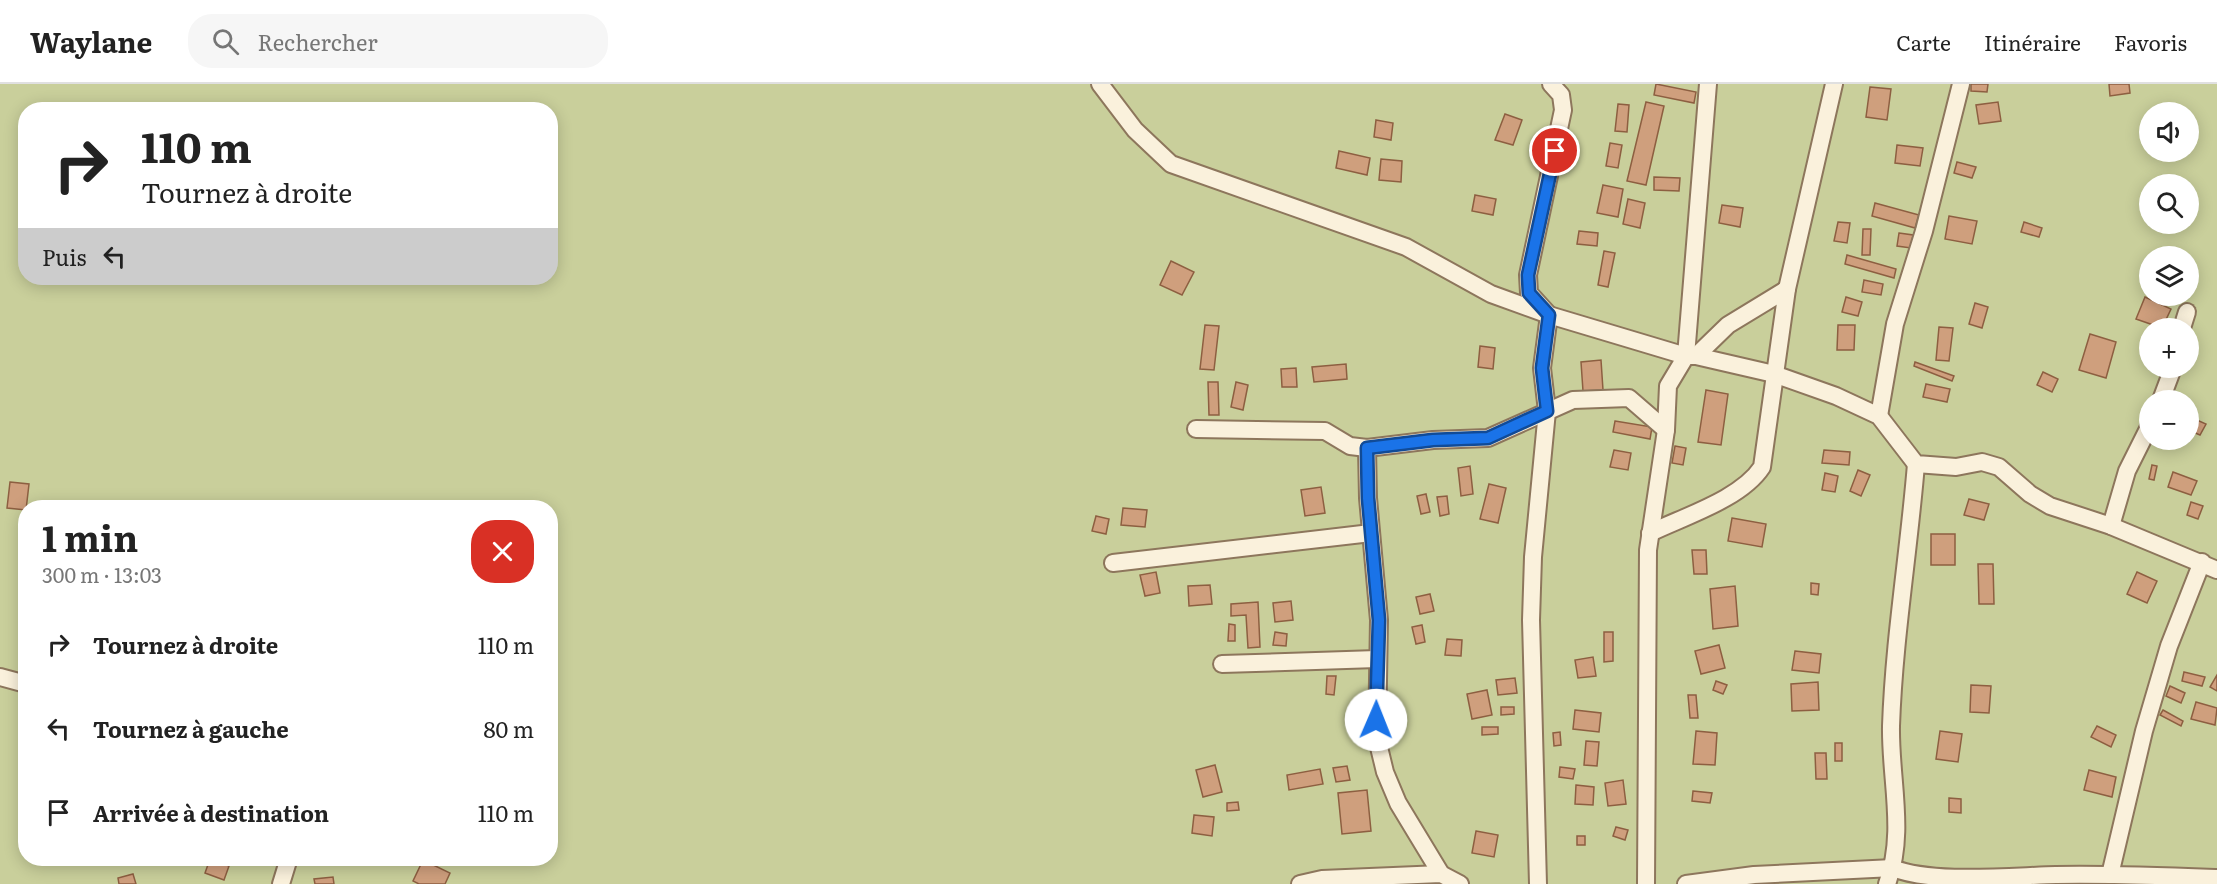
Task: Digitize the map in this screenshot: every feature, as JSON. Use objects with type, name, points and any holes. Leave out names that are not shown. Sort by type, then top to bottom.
[{"type":"street","points":[[1100,84],[1134,130],[1171,164],[1406,247],[1491,294],[1549,315],[1691,356],[1774,374],[1836,396],[1879,416],[1916,464],[1895,662],[1891,777],[1898,823],[1890,876]]},
{"type":"street","points":[[1538,884],[1536,733],[1531,620],[1533,557],[1547,411],[1542,368],[1549,315],[1529,293],[1528,275],[1563,110],[1561,95],[1551,84]]},
{"type":"street","points":[[1691,356],[1708,84]]},
{"type":"street","points":[[1650,532],[1738,491],[1753,480],[1762,467],[1786,289],[1834,84]]},
{"type":"street","points":[[1879,416],[1895,324],[1924,231],[1961,84]]},
{"type":"street","points":[[1646,884],[1650,532],[1666,430],[1668,386],[1691,356],[1728,325],[1786,289]]},
{"type":"street","points":[[2185,318],[2187,312]]},
{"type":"street","points":[[1196,429],[1325,431],[1350,446],[1367,448],[1433,440],[1488,438],[1573,400],[1629,398],[1666,430]]},
{"type":"street","points":[[2111,526],[2127,471],[2139,447]]},
{"type":"street","points":[[1367,448],[1371,533],[1379,620],[1376,720],[1385,772],[1398,803],[1441,874]]},
{"type":"street","points":[[1916,464],[1956,467],[1982,462],[1999,467],[2030,495],[2050,506],[2111,526],[2213,567],[2169,646],[2144,731],[2110,875]]},
{"type":"street","points":[[1113,562],[1371,533]]},
{"type":"street","points":[[1222,664],[1377,659]]},
{"type":"street","points":[[0,677],[18,682]]},
{"type":"street","points":[[281,884],[287,866]]},
{"type":"street","points":[[1300,884],[1322,879],[1441,874],[1460,884]]},
{"type":"street","points":[[1686,884],[1754,875],[1890,876],[1904,874],[1930,878],[2110,875],[2217,878]]},
{"type":"green space","points":[[0,84],[2217,84],[2217,884],[0,884]]},
{"type":"building","points":[[1656,84],[1696,92],[1694,103],[1654,95]]},
{"type":"building","points":[[1971,84],[1988,84],[1987,92],[1971,91]]},
{"type":"building","points":[[2109,84],[2129,84],[2130,93],[2110,96]]},
{"type":"building","points":[[1870,87],[1891,89],[1887,120],[1866,117]]},
{"type":"building","points":[[1646,102],[1664,106],[1646,185],[1627,181]]},
{"type":"building","points":[[1998,102],[2001,121],[1979,124],[1976,105]]},
{"type":"building","points":[[1618,104],[1629,105],[1627,132],[1615,131]]},
{"type":"building","points":[[1505,114],[1522,120],[1513,145],[1495,140]]},
{"type":"building","points":[[1376,120],[1393,123],[1391,140],[1374,137]]},
{"type":"building","points":[[1610,143],[1622,145],[1618,168],[1606,166]]},
{"type":"building","points":[[1897,145],[1923,148],[1920,166],[1895,163]]},
{"type":"building","points":[[1339,151],[1370,158],[1367,175],[1336,168]]},
{"type":"building","points":[[1381,159],[1402,161],[1401,182],[1379,180]]},
{"type":"building","points":[[1957,162],[1976,167],[1972,178],[1954,173]]},
{"type":"building","points":[[1654,177],[1680,178],[1679,191],[1654,190]]},
{"type":"building","points":[[1603,185],[1623,189],[1618,217],[1597,213]]},
{"type":"building","points":[[1475,195],[1496,199],[1493,215],[1472,211]]},
{"type":"building","points":[[1628,199],[1645,203],[1640,228],[1623,224]]},
{"type":"building","points":[[1875,203],[1919,215],[1915,228],[1872,216]]},
{"type":"building","points":[[1722,205],[1743,208],[1740,227],[1719,223]]},
{"type":"building","points":[[1949,216],[1977,221],[1972,244],[1945,239]]},
{"type":"building","points":[[1838,222],[1850,223],[1847,243],[1834,241]]},
{"type":"building","points":[[2024,222],[2042,228],[2039,237],[2021,232]]},
{"type":"building","points":[[1863,229],[1871,229],[1870,255],[1862,255]]},
{"type":"building","points":[[1579,231],[1598,233],[1597,246],[1577,244]]},
{"type":"building","points":[[1899,233],[1913,235],[1911,248],[1897,246]]},
{"type":"building","points":[[1604,251],[1615,253],[1608,287],[1598,285]]},
{"type":"building","points":[[1847,255],[1896,269],[1894,278],[1845,264]]},
{"type":"building","points":[[1171,261],[1194,272],[1182,295],[1160,285]]},
{"type":"building","points":[[1864,280],[1883,284],[1881,295],[1862,292]]},
{"type":"building","points":[[1846,297],[1862,302],[1858,316],[1842,312]]},
{"type":"building","points":[[1975,303],[1988,307],[1982,328],[1969,324]]},
{"type":"building","points":[[2141,306],[2164,306],[2171,309],[2167,318],[2136,319]]},
{"type":"building","points":[[1205,325],[1219,326],[1214,370],[1200,369]]},
{"type":"building","points":[[1838,325],[1855,325],[1854,350],[1837,350]]},
{"type":"building","points":[[1939,327],[1953,328],[1949,361],[1936,360]]},
{"type":"building","points":[[2090,334],[2116,342],[2106,378],[2079,370]]},
{"type":"building","points":[[1480,346],[1495,348],[1493,369],[1478,367]]},
{"type":"building","points":[[1601,360],[1603,390],[1583,391],[1581,362]]},
{"type":"building","points":[[1915,362],[1954,376],[1952,381],[1914,366]]},
{"type":"building","points":[[1346,364],[1347,379],[1314,382],[1312,367]]},
{"type":"building","points":[[1296,368],[1297,387],[1282,387],[1281,369]]},
{"type":"building","points":[[2043,372],[2058,379],[2052,392],[2037,385]]},
{"type":"building","points":[[1208,382],[1218,382],[1219,415],[1209,415]]},
{"type":"building","points":[[1236,382],[1248,385],[1243,410],[1231,407]]},
{"type":"building","points":[[1926,384],[1950,389],[1947,402],[1923,397]]},
{"type":"building","points":[[1706,390],[1728,394],[1721,445],[1698,442]]},
{"type":"building","points":[[1615,421],[1652,427],[1650,439],[1613,432]]},
{"type":"building","points":[[2199,421],[2206,424],[2199,435]]},
{"type":"building","points":[[1675,446],[1686,448],[1683,465],[1672,463]]},
{"type":"building","points":[[1614,450],[1631,453],[1628,470],[1610,467]]},
{"type":"building","points":[[1824,450],[1850,452],[1849,465],[1822,463]]},
{"type":"building","points":[[2152,465],[2157,466],[2154,480],[2149,479]]},
{"type":"building","points":[[1470,466],[1473,494],[1461,496],[1458,468]]},
{"type":"building","points":[[1858,470],[1870,475],[1861,496],[1850,491]]},
{"type":"building","points":[[2173,472],[2197,481],[2191,495],[2168,487]]},
{"type":"building","points":[[1825,473],[1838,476],[1835,492],[1822,490]]},
{"type":"building","points":[[10,482],[29,484],[27,500],[18,500],[18,509],[7,508]]},
{"type":"building","points":[[1489,484],[1506,488],[1498,523],[1480,519]]},
{"type":"building","points":[[1321,487],[1325,513],[1305,516],[1301,490]]},
{"type":"building","points":[[1426,494],[1430,512],[1421,514],[1417,496]]},
{"type":"building","points":[[1447,496],[1449,514],[1440,516],[1437,497]]},
{"type":"building","points":[[1969,499],[1989,504],[1984,520],[1964,515]]},
{"type":"building","points":[[2191,502],[2203,506],[2198,519],[2187,515]]},
{"type":"building","points":[[1123,508],[1147,510],[1145,527],[1121,525]]},
{"type":"building","points":[[1096,516],[1109,519],[1106,534],[1092,531]]},
{"type":"building","points":[[1732,518],[1766,524],[1762,547],[1728,541]]},
{"type":"building","points":[[1931,534],[1955,534],[1955,565],[1931,565]]},
{"type":"building","points":[[1692,550],[1706,550],[1707,574],[1694,574]]},
{"type":"building","points":[[1978,564],[1993,564],[1994,604],[1979,604]]},
{"type":"building","points":[[1156,572],[1160,593],[1145,596],[1140,575]]},
{"type":"building","points":[[2137,572],[2157,581],[2147,603],[2127,594]]},
{"type":"building","points":[[1811,583],[1819,584],[1818,595],[1811,594]]},
{"type":"building","points":[[1210,585],[1212,604],[1189,606],[1188,586]]},
{"type":"building","points":[[1735,586],[1738,626],[1713,629],[1710,589]]},
{"type":"building","points":[[1430,594],[1434,611],[1420,614],[1416,597]]},
{"type":"building","points":[[1291,601],[1293,620],[1275,622],[1273,603]]},
{"type":"building","points":[[1258,602],[1260,647],[1248,648],[1246,615],[1231,616],[1231,604]]},
{"type":"building","points":[[1229,624],[1235,625],[1235,641],[1228,641]]},
{"type":"building","points":[[1422,625],[1425,642],[1416,644],[1412,627]]},
{"type":"building","points":[[1275,632],[1287,634],[1286,646],[1273,645]]},
{"type":"building","points":[[1604,632],[1613,632],[1613,661],[1604,662]]},
{"type":"building","points":[[1447,639],[1462,640],[1461,656],[1445,655]]},
{"type":"building","points":[[1719,645],[1725,668],[1701,674],[1695,651]]},
{"type":"building","points":[[1795,651],[1821,654],[1819,673],[1792,670]]},
{"type":"building","points":[[1593,657],[1596,676],[1578,678],[1575,660]]},
{"type":"building","points":[[2184,672],[2205,677],[2202,686],[2182,681]]},
{"type":"building","points":[[2217,675],[2217,691],[2210,687]]},
{"type":"building","points":[[1327,676],[1336,676],[1334,695],[1326,694]]},
{"type":"building","points":[[1515,678],[1517,693],[1498,695],[1496,680]]},
{"type":"building","points":[[1716,681],[1727,685],[1723,694],[1713,690]]},
{"type":"building","points":[[1818,682],[1819,710],[1792,711],[1791,684]]},
{"type":"building","points":[[1971,685],[1991,686],[1989,713],[1970,712]]},
{"type":"building","points":[[2170,686],[2185,693],[2181,703],[2166,696]]},
{"type":"building","points":[[1487,690],[1492,715],[1472,719],[1467,694]]},
{"type":"building","points":[[1688,695],[1696,695],[1698,718],[1690,718]]},
{"type":"building","points":[[2196,702],[2217,708],[2215,725],[2191,719]]},
{"type":"building","points":[[1501,707],[1514,707],[1514,714],[1501,715]]},
{"type":"building","points":[[1575,710],[1601,713],[1599,732],[1573,729]]},
{"type":"building","points":[[2163,710],[2183,721],[2181,726],[2160,715]]},
{"type":"building","points":[[2097,726],[2116,735],[2111,747],[2091,737]]},
{"type":"building","points":[[1482,727],[1498,727],[1498,734],[1482,735]]},
{"type":"building","points":[[1696,731],[1717,733],[1715,765],[1693,764]]},
{"type":"building","points":[[1940,731],[1962,734],[1958,762],[1936,759]]},
{"type":"building","points":[[1560,732],[1561,745],[1554,746],[1553,733]]},
{"type":"building","points":[[1586,741],[1599,742],[1597,766],[1584,765]]},
{"type":"building","points":[[1835,743],[1842,743],[1842,761],[1835,761]]},
{"type":"building","points":[[1815,753],[1826,753],[1827,779],[1816,779]]},
{"type":"building","points":[[1215,765],[1222,792],[1203,797],[1196,770]]},
{"type":"building","points":[[1347,766],[1350,780],[1336,782],[1333,768]]},
{"type":"building","points":[[1560,767],[1575,769],[1573,779],[1559,777]]},
{"type":"building","points":[[1320,769],[1323,784],[1289,790],[1287,775]]},
{"type":"building","points":[[2089,770],[2116,777],[2112,797],[2084,790]]},
{"type":"building","points":[[1623,780],[1626,804],[1608,806],[1605,783]]},
{"type":"building","points":[[1576,785],[1594,787],[1593,805],[1575,804]]},
{"type":"building","points":[[1367,790],[1371,831],[1342,834],[1338,793]]},
{"type":"building","points":[[1693,791],[1712,793],[1710,803],[1692,801]]},
{"type":"building","points":[[1949,798],[1961,799],[1961,813],[1949,812]]},
{"type":"building","points":[[1238,802],[1239,810],[1227,811],[1227,803]]},
{"type":"building","points":[[1194,815],[1214,817],[1212,836],[1192,833]]},
{"type":"building","points":[[1616,827],[1628,830],[1625,840],[1613,836]]},
{"type":"building","points":[[1476,831],[1498,835],[1494,857],[1472,853]]},
{"type":"building","points":[[1577,836],[1585,836],[1585,845],[1577,845]]},
{"type":"building","points":[[208,866],[229,866],[224,880],[205,873]]},
{"type":"building","points":[[420,866],[435,866],[450,873],[445,884],[419,884],[413,881]]},
{"type":"building","points":[[133,874],[136,884],[119,884],[118,878]]},
{"type":"building","points":[[333,877],[334,884],[315,884],[314,879]]},
{"type":"route","points":[[1376,720],[1379,620],[1368,498],[1367,448],[1433,440],[1479,440],[1547,411],[1542,368],[1549,315],[1529,293],[1528,275],[1555,151]]}]
